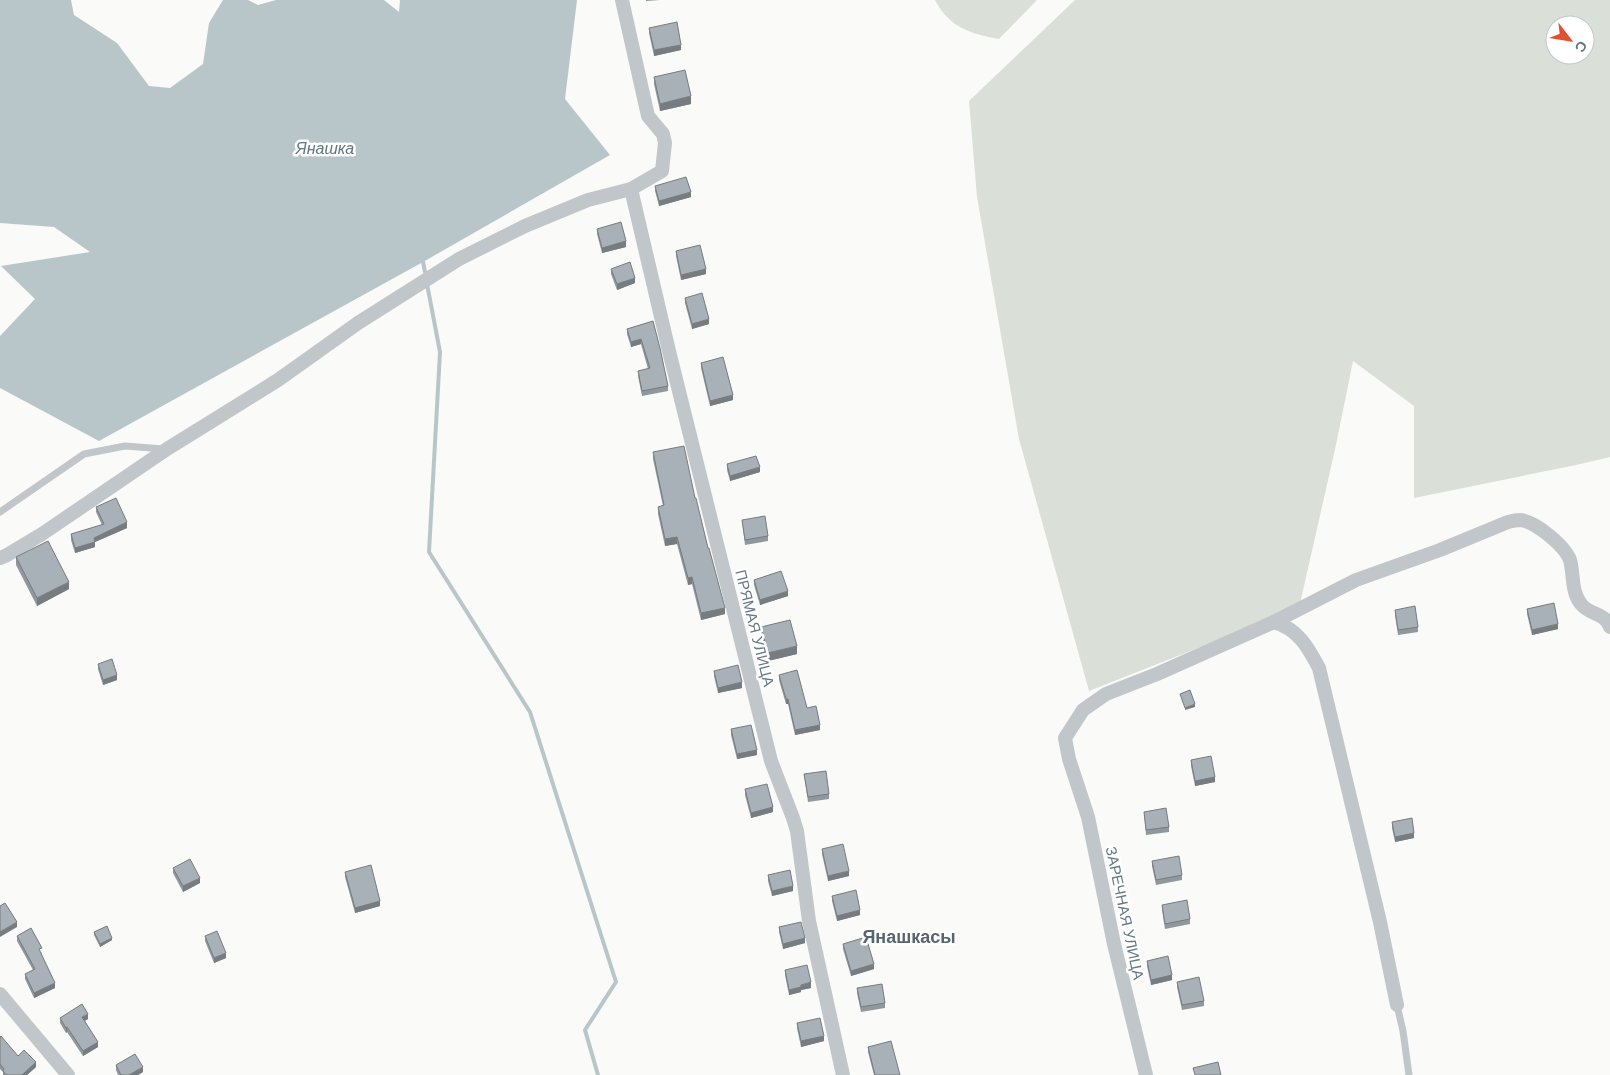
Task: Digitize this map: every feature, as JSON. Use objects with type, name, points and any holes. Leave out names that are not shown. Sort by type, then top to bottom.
[{"type":"street","points":[[0,558],[42,534],[167,449],[278,380],[358,323],[459,259],[525,226],[588,200],[631,189],[662,171],[665,143],[663,134],[648,116],[622,0]]},
{"type":"street","name":"ПРЯМАЯ УЛИЦА","points":[[631,189],[669,351],[771,761],[797,831],[809,921],[843,1075]]},
{"type":"street","name":"ЗАРЕЧНАЯ УЛИЦА","points":[[1146,1075],[1114,944],[1088,817],[1069,758],[1065,738],[1083,710],[1106,694],[1157,674],[1274,622],[1356,580],[1440,550],[1508,522],[1520,520],[1533,524],[1565,550],[1570,560],[1575,591],[1580,604],[1604,617],[1610,627]]},
{"type":"street","points":[[1274,622],[1286,626],[1296,633],[1312,654],[1319,668],[1380,922],[1397,1005]]},
{"type":"street","points":[[0,994],[68,1075]]},
{"type":"lane","points":[[0,512],[84,454],[125,446],[167,449]]},
{"type":"lane","points":[[1397,1005],[1403,1031],[1409,1075]]},
{"type":"shaded area","points":[[935,0],[1037,0],[999,39],[979,35],[961,28],[947,17]]},
{"type":"shaded area","points":[[1075,0],[1610,0],[1610,457],[1414,498],[1414,406],[1353,361],[1299,608],[1089,691],[1019,439],[977,197],[969,101]]},
{"type":"water","name":"Янашка","points":[[0,0],[71,0],[74,15],[117,43],[149,86],[170,88],[203,64],[209,23],[223,0],[248,0],[258,5],[276,0],[384,0],[399,12],[400,0],[577,0],[565,99],[610,155],[423,262],[99,441],[0,388],[0,336],[35,299],[1,266],[90,252],[54,227],[0,223]]},
{"type":"building","points":[[677,22],[681,45],[654,50],[649,28]]},
{"type":"building","points":[[685,70],[691,96],[660,104],[654,77]]},
{"type":"building","points":[[686,177],[691,192],[659,201],[655,186]]},
{"type":"building","points":[[621,222],[626,241],[602,248],[597,229]]},
{"type":"building","points":[[700,245],[706,269],[681,275],[676,251]]},
{"type":"building","points":[[630,262],[635,278],[617,284],[611,269]]},
{"type":"building","points":[[702,293],[709,319],[692,324],[685,298]]},
{"type":"building","points":[[653,321],[668,386],[642,391],[638,371],[650,368],[641,339],[631,342],[627,329]]},
{"type":"building","points":[[723,357],[733,395],[710,401],[701,363]]},
{"type":"building","points":[[684,446],[695,498],[725,608],[701,613],[692,577],[688,578],[677,537],[665,539],[658,507],[664,505],[653,452]]},
{"type":"building","points":[[756,456],[760,467],[730,476],[727,464]]},
{"type":"building","points":[[116,498],[127,522],[94,538],[95,542],[75,548],[71,534],[104,524],[96,507]]},
{"type":"building","points":[[765,516],[768,536],[745,540],[742,520]]},
{"type":"building","points":[[48,541],[69,582],[37,598],[16,557]]},
{"type":"building","points":[[781,571],[788,591],[760,600],[754,580]]},
{"type":"building","points":[[1554,603],[1558,624],[1532,630],[1527,609]]},
{"type":"building","points":[[1415,606],[1418,627],[1398,630],[1395,610]]},
{"type":"building","points":[[790,620],[797,646],[768,653],[761,627]]},
{"type":"building","points":[[112,659],[117,675],[103,680],[98,664]]},
{"type":"building","points":[[738,665],[742,682],[718,688],[714,671]]},
{"type":"building","points":[[797,670],[807,708],[816,706],[820,725],[795,730],[788,699],[786,699],[779,675]]},
{"type":"building","points":[[1190,690],[1195,704],[1185,708],[1180,694]]},
{"type":"building","points":[[751,725],[757,750],[737,754],[731,729]]},
{"type":"building","points":[[1211,756],[1215,777],[1195,781],[1191,760]]},
{"type":"building","points":[[826,771],[829,794],[808,797],[804,774]]},
{"type":"building","points":[[767,784],[773,807],[751,813],[745,789]]},
{"type":"building","points":[[1166,808],[1169,827],[1146,830],[1144,812]]},
{"type":"building","points":[[1412,818],[1414,833],[1395,837],[1392,822]]},
{"type":"building","points":[[843,844],[849,871],[828,876],[822,849]]},
{"type":"building","points":[[1179,856],[1182,875],[1156,880],[1152,861]]},
{"type":"building","points":[[190,859],[200,878],[183,886],[173,868]]},
{"type":"building","points":[[371,865],[380,901],[355,908],[345,872]]},
{"type":"building","points":[[790,870],[793,886],[772,891],[768,875]]},
{"type":"building","points":[[856,890],[860,910],[837,916],[832,896]]},
{"type":"building","points":[[1187,900],[1190,919],[1165,924],[1162,905]]},
{"type":"building","points":[[5,903],[17,922],[0,932],[0,906]]},
{"type":"building","points":[[801,922],[805,938],[783,944],[779,927]]},
{"type":"building","points":[[107,926],[112,938],[100,944],[94,932]]},
{"type":"building","points":[[31,928],[42,948],[39,949],[55,983],[34,993],[25,974],[35,969],[17,936]]},
{"type":"building","points":[[217,931],[226,953],[214,958],[205,936]]},
{"type":"building","points":[[866,937],[874,964],[851,971],[843,944]]},
{"type":"building","points":[[1168,956],[1172,975],[1151,980],[1147,961]]},
{"type":"building","points":[[807,965],[811,982],[789,990],[785,970]]},
{"type":"building","points":[[1199,977],[1204,1001],[1182,1005],[1177,982]]},
{"type":"building","points":[[882,984],[885,1003],[861,1007],[857,988]]},
{"type":"building","points":[[82,1004],[88,1014],[82,1017],[98,1042],[83,1051],[60,1018]]},
{"type":"building","points":[[820,1018],[824,1036],[801,1041],[797,1023]]},
{"type":"building","points":[[1,1036],[18,1056],[24,1050],[36,1062],[22,1075],[7,1075],[3,1071],[4,1069],[0,1064]]},
{"type":"building","points":[[891,1041],[900,1075],[875,1075],[868,1047]]},
{"type":"building","points":[[135,1054],[143,1067],[129,1075],[121,1075],[116,1065]]},
{"type":"building","points":[[1218,1062],[1221,1075],[1195,1075],[1193,1068]]},
{"type":"waterway","points":[[423,262],[426,277]]},
{"type":"waterway","points":[[427,284],[440,352],[429,552],[530,712],[616,982],[585,1030],[598,1075]]},
{"type":"district","name":"Янашкасы","points":[[909,937]]}]
